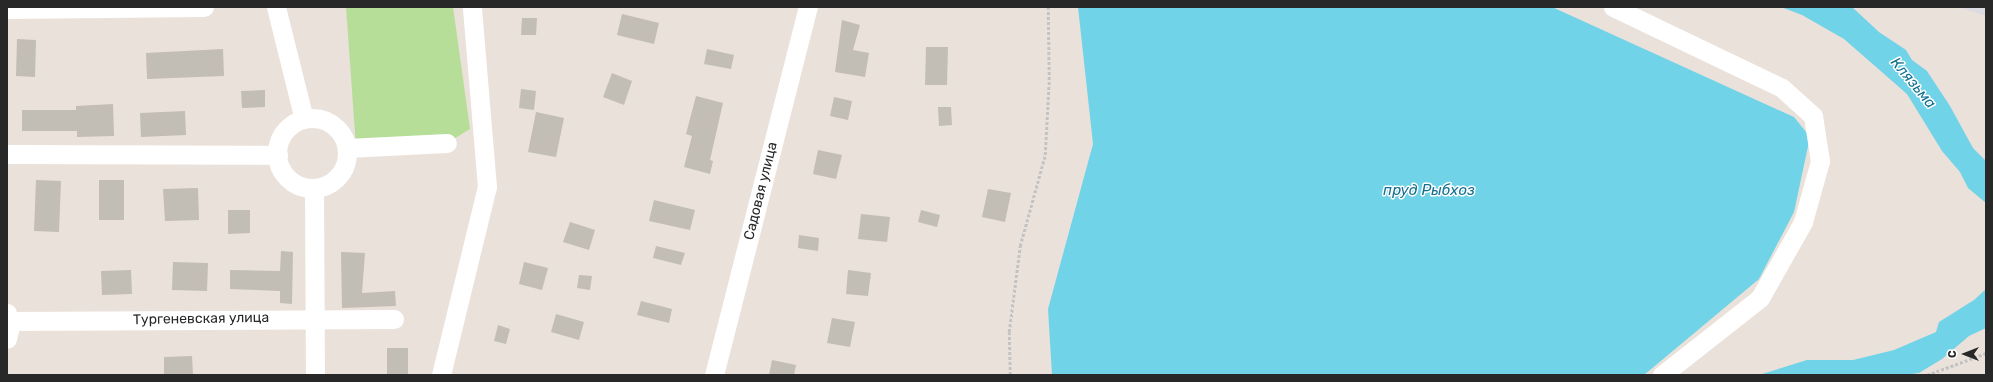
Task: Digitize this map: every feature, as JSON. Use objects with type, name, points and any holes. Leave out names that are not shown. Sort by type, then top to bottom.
[{"type":"street","points":[[7,9],[204,7]]},
{"type":"street","points":[[276,7],[304,119]]},
{"type":"street","points":[[441,375],[487,187],[472,7]]},
{"type":"street","name":"Садовая улица","points":[[714,375],[808,7]]},
{"type":"street","points":[[1613,7],[1782,88],[1813,116],[1820,161],[1803,222],[1760,298],[1662,375]]},
{"type":"street","points":[[318,118],[332,124],[342,134],[347,148],[346,163],[339,176],[327,185],[314,189],[299,186],[288,179],[280,168],[278,143],[284,132],[292,124],[304,119],[318,118]]},
{"type":"street","points":[[347,148],[447,143]]},
{"type":"street","points":[[7,154],[278,155]]},
{"type":"street","points":[[314,189],[315,375]]},
{"type":"street","name":"Тургеневская улица","points":[[7,324],[315,318],[394,319]]},
{"type":"path","points":[[1010,375],[1009,332],[1020,246],[1045,155],[1049,80],[1048,7]]},
{"type":"path","points":[[1926,375],[1986,353]]},
{"type":"shaded area","points":[[1958,7],[1986,7],[1986,16]]},
{"type":"green space","points":[[346,7],[453,7],[470,129],[452,140],[356,147]]},
{"type":"water","name":"пруд Рыбхоз","points":[[1078,7],[1552,7],[1794,117],[1810,137],[1794,212],[1759,279],[1644,375],[1052,375],[1048,309],[1093,144]]},
{"type":"water","name":"Клязьма","points":[[1781,7],[1852,7],[1879,32],[1906,50],[1912,60],[1927,71],[1950,106],[1973,148],[1986,161],[1986,203],[1968,188],[1960,172],[1942,151],[1907,94],[1844,39],[1802,15]]},
{"type":"water","points":[[1986,289],[1986,328],[1969,336],[1942,359],[1919,373],[1904,375],[1759,375],[1807,360],[1853,360],[1894,350],[1936,332],[1939,322],[1974,300]]},
{"type":"building","points":[[622,14],[659,23],[654,44],[617,35]]},
{"type":"building","points":[[522,18],[537,18],[536,35],[521,35]]},
{"type":"building","points":[[842,20],[860,25],[853,50],[869,53],[865,77],[835,72]]},
{"type":"building","points":[[17,39],[36,40],[35,77],[16,76]]},
{"type":"building","points":[[926,47],[948,47],[947,85],[925,85]]},
{"type":"building","points":[[223,49],[224,76],[147,79],[146,53]]},
{"type":"building","points":[[707,49],[734,55],[731,69],[704,64]]},
{"type":"building","points":[[612,73],[632,81],[624,105],[603,97]]},
{"type":"building","points":[[521,89],[536,91],[534,110],[519,108]]},
{"type":"building","points":[[265,90],[265,107],[242,108],[241,91]]},
{"type":"building","points":[[696,96],[723,103],[710,160],[713,161],[710,174],[684,167],[692,136],[686,134]]},
{"type":"building","points":[[834,97],[852,101],[848,120],[830,116]]},
{"type":"building","points":[[113,104],[114,136],[77,137],[77,131],[22,131],[22,110],[76,110],[76,106]]},
{"type":"building","points":[[938,107],[951,107],[952,125],[939,126]]},
{"type":"building","points":[[185,111],[186,135],[141,137],[140,113]]},
{"type":"building","points":[[536,112],[564,118],[556,157],[528,152]]},
{"type":"building","points":[[818,150],[842,155],[836,179],[813,174]]},
{"type":"building","points":[[36,180],[61,181],[59,232],[34,231]]},
{"type":"building","points":[[99,180],[124,180],[124,220],[99,220]]},
{"type":"building","points":[[198,188],[199,220],[165,221],[163,189]]},
{"type":"building","points":[[988,189],[1011,193],[1005,222],[982,217]]},
{"type":"building","points":[[654,200],[695,210],[690,230],[649,221]]},
{"type":"building","points":[[228,210],[250,210],[250,233],[228,234]]},
{"type":"building","points":[[921,210],[940,215],[937,227],[918,222]]},
{"type":"building","points":[[861,214],[890,217],[887,242],[858,239]]},
{"type":"building","points":[[570,222],[595,230],[589,250],[563,242]]},
{"type":"building","points":[[799,235],[819,238],[818,251],[798,248]]},
{"type":"building","points":[[656,246],[685,253],[681,265],[653,258]]},
{"type":"building","points":[[281,251],[293,252],[292,304],[280,303],[280,291],[230,289],[230,270],[280,271]]},
{"type":"building","points":[[341,252],[365,253],[362,293],[395,291],[396,306],[342,308]]},
{"type":"building","points":[[173,262],[208,263],[207,291],[172,290]]},
{"type":"building","points":[[524,262],[548,268],[542,290],[519,284]]},
{"type":"building","points":[[131,270],[132,294],[102,295],[101,271]]},
{"type":"building","points":[[848,270],[871,273],[868,296],[846,294]]},
{"type":"building","points":[[579,275],[592,276],[590,290],[577,288]]},
{"type":"building","points":[[641,301],[672,309],[669,323],[637,315]]},
{"type":"building","points":[[556,314],[584,322],[579,340],[551,332]]},
{"type":"building","points":[[832,318],[855,322],[850,347],[827,343]]},
{"type":"building","points":[[498,325],[510,329],[506,344],[494,341]]},
{"type":"building","points":[[387,348],[408,348],[408,375],[387,375]]},
{"type":"building","points":[[192,356],[193,375],[164,375],[164,357]]},
{"type":"building","points":[[772,360],[796,365],[794,375],[769,375]]}]
